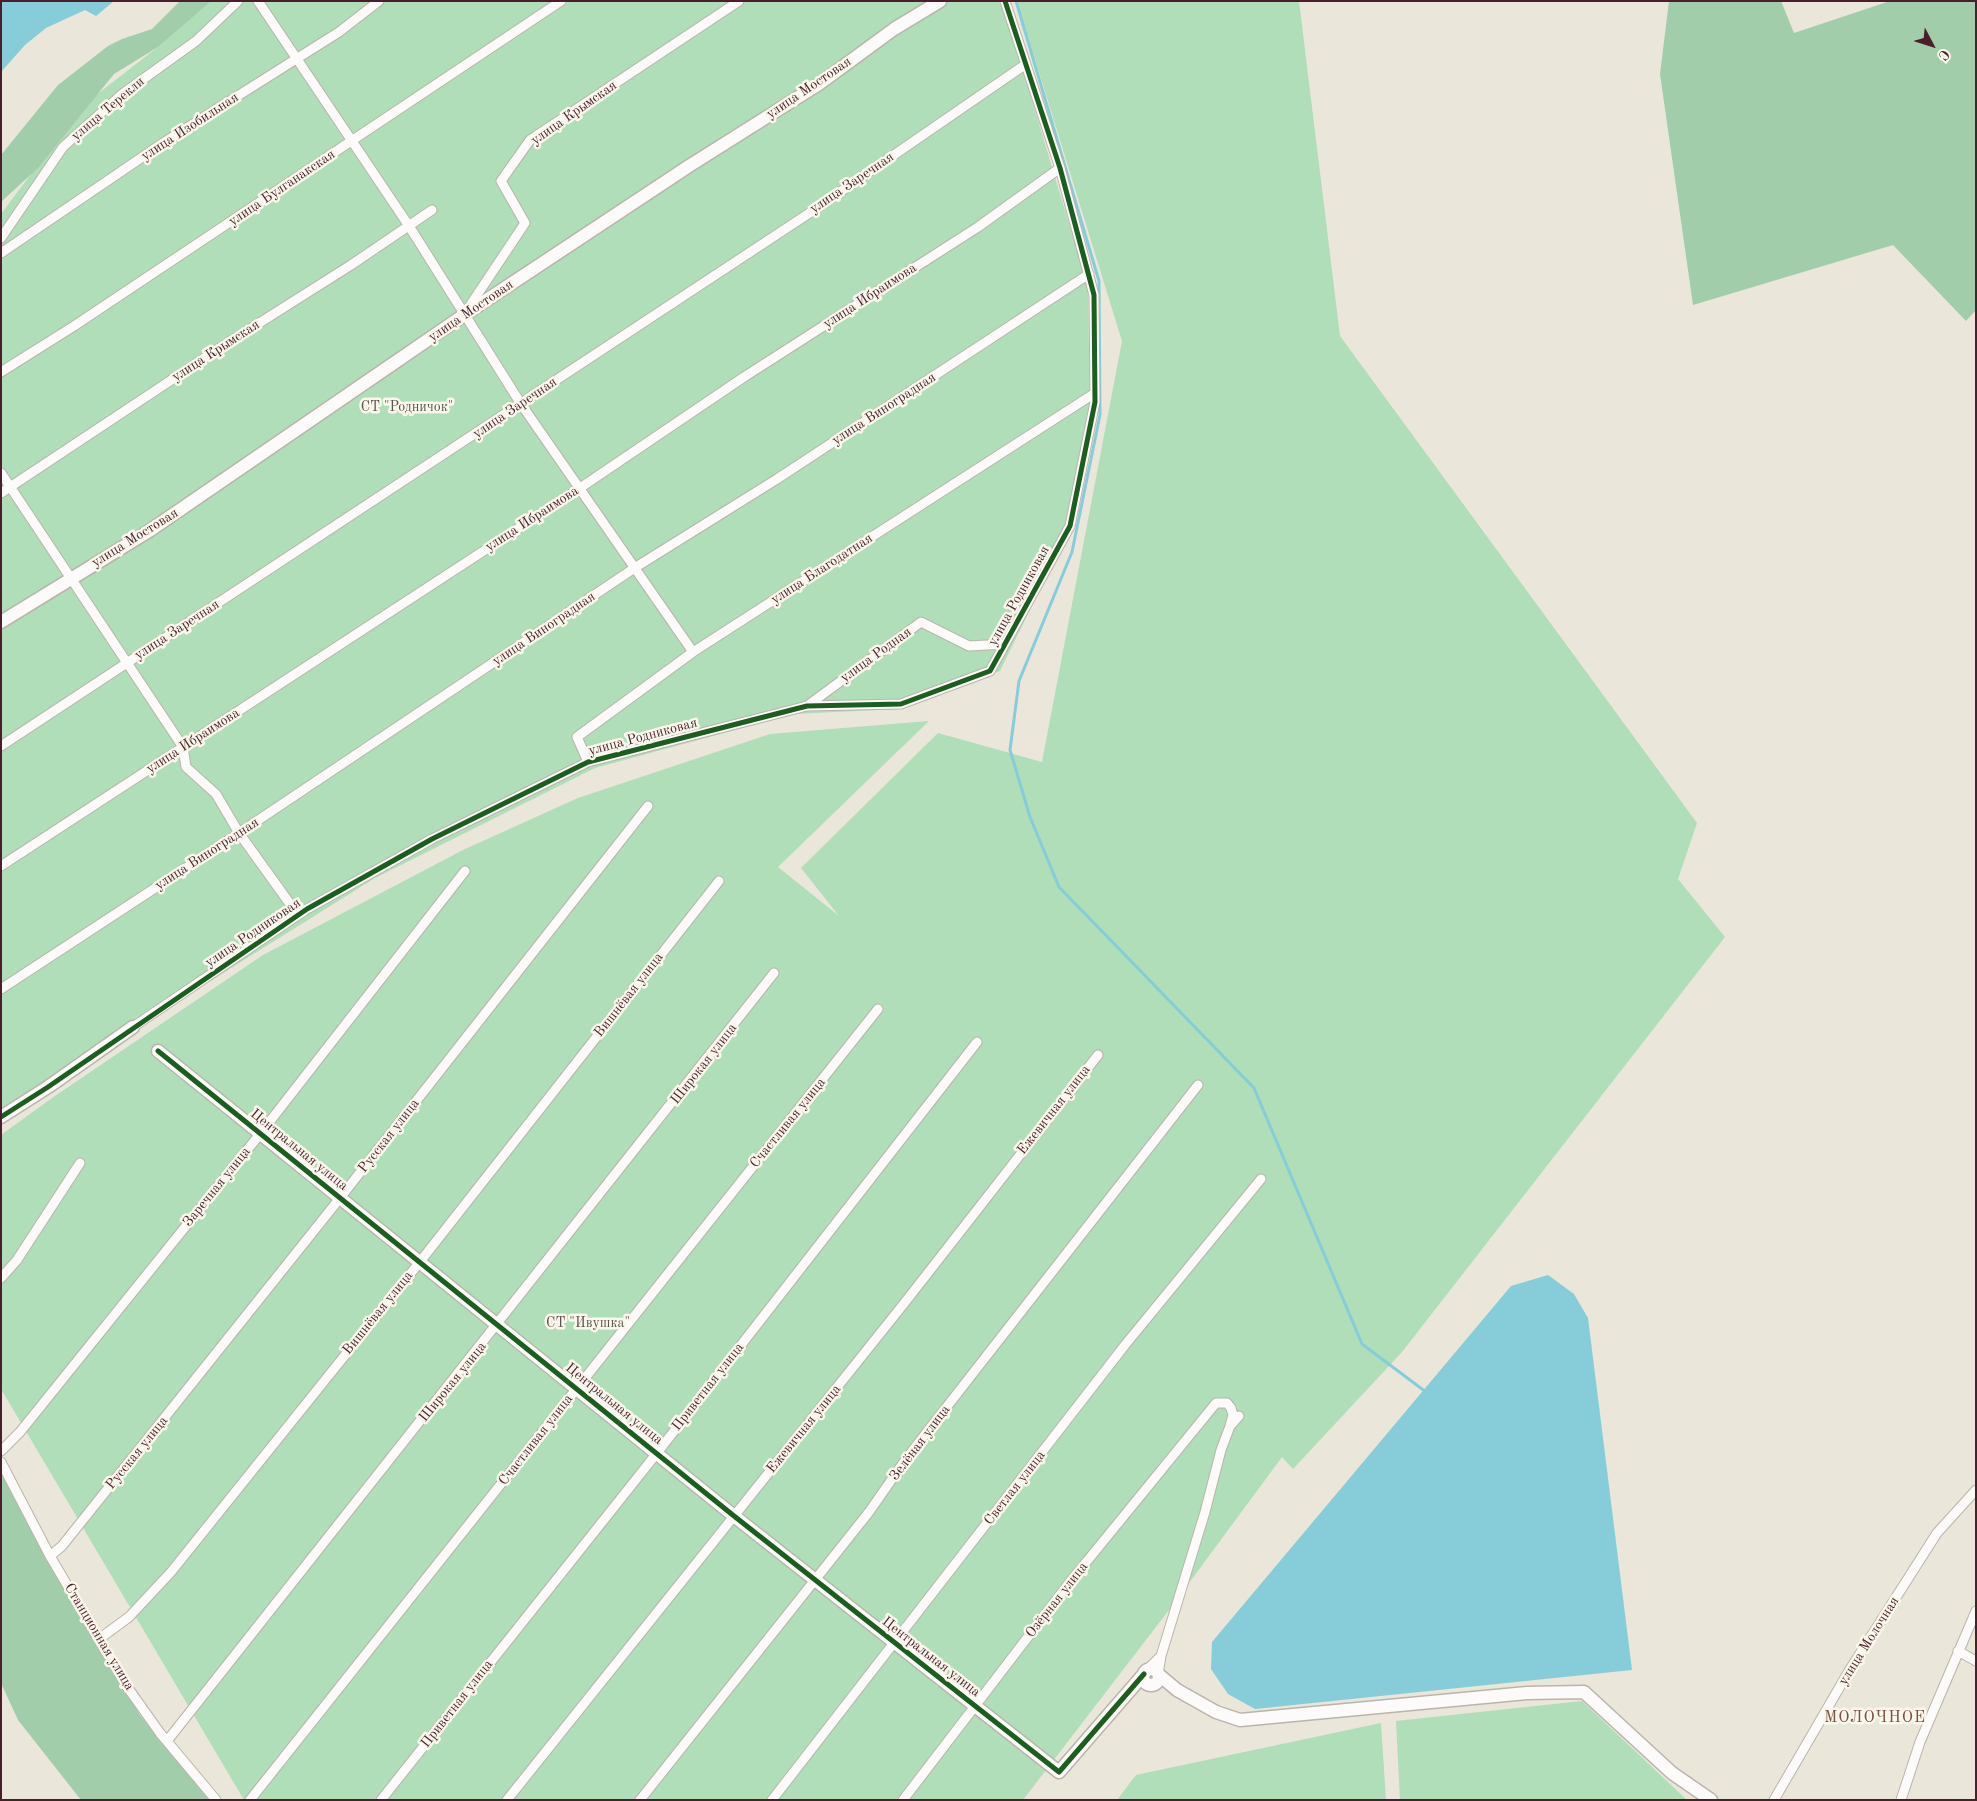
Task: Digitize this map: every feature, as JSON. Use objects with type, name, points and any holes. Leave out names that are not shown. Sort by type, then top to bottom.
[{"type":"street","name":"улица Терекли","points":[[1,238],[63,147],[121,95],[196,41],[238,1]]},
{"type":"street","points":[[258,1],[409,226],[521,404],[694,652]]},
{"type":"street","name":"улица Изобильная","points":[[1,253],[163,143],[298,59],[379,1]]},
{"type":"street","name":"улица Булганакская","points":[[1,372],[74,326],[561,1]]},
{"type":"street","name":"улица Крымская","points":[[464,315],[525,223],[501,181],[530,140],[739,1]]},
{"type":"street","name":"улица Мостовая","points":[[1,622],[149,531],[464,315],[689,166],[819,84],[894,29],[940,1]]},
{"type":"street","name":"улица Родниковая","points":[[1,1117],[48,1087],[298,915],[432,839],[588,762],[807,706],[901,704],[990,671],[1070,526],[1095,402],[1094,295],[1060,168],[1005,1]]},
{"type":"street","name":"улица Заречная","points":[[1,746],[814,210],[1026,64]]},
{"type":"street","name":"улица Ибраимова","points":[[1,866],[580,488],[744,377],[978,227],[1060,168]]},
{"type":"street","name":"улица Крымская","points":[[1,493],[432,210]]},
{"type":"street","name":"улица Виноградная","points":[[1,989],[239,833],[636,567],[777,479],[1089,274]]},
{"type":"street","name":"улица Благодатная","points":[[588,762],[577,738],[694,652],[1095,393]]},
{"type":"street","points":[[1,473],[183,747],[186,767],[216,794],[239,833],[298,915]]},
{"type":"street","name":"улица Родная","points":[[807,706],[921,622],[968,646],[1004,644]]},
{"type":"street","name":"Русская улица","points":[[50,1556],[62,1546],[340,1198],[648,806]]},
{"type":"street","name":"Заречная улица","points":[[1,1451],[20,1432],[260,1134],[465,871]]},
{"type":"street","name":"Вишнёвая улица","points":[[99,1639],[129,1617],[171,1572],[419,1263],[719,881]]},
{"type":"street","name":"Широкая улица","points":[[167,1741],[498,1326],[774,974]]},
{"type":"street","name":"Счастливая улица","points":[[250,1800],[878,1010]]},
{"type":"street","name":"Приветная улица","points":[[381,1800],[656,1453],[977,1042]]},
{"type":"street","name":"Центральная улица","points":[[158,1051],[734,1516],[1059,1772],[1123,1696],[1149,1678]]},
{"type":"street","name":"Ежевичная улица","points":[[507,1800],[906,1301],[1098,1055]]},
{"type":"street","name":"Зелёная улица","points":[[640,1800],[815,1580],[1198,1085]]},
{"type":"street","points":[[1,1278],[16,1260],[80,1163]]},
{"type":"street","name":"Светлая улица","points":[[772,1800],[1125,1345],[1261,1179]]},
{"type":"street","name":"Озёрная улица","points":[[903,1800],[1070,1582],[1216,1403],[1227,1403],[1231,1408],[1233,1415],[1230,1426]]},
{"type":"street","points":[[1149,1678],[1161,1656],[1205,1512],[1221,1450],[1230,1426],[1239,1416]]},
{"type":"street","name":"Станционная улица","points":[[1,1462],[50,1556],[128,1688],[167,1741],[216,1800]]},
{"type":"street","name":"улица Молочная","points":[[1774,1800],[1849,1671],[1933,1540],[1950,1517],[1976,1490]]},
{"type":"street","points":[[1901,1800],[1920,1742],[1976,1611]]},
{"type":"street","points":[[1958,1651],[1976,1661]]},
{"type":"street","points":[[1149,1678],[1161,1656]]},
{"type":"street","points":[[1149,1678],[1177,1690],[1216,1712],[1240,1720],[1527,1693],[1584,1692],[1672,1773],[1711,1800]]},
{"type":"green space","points":[[180,1],[211,1],[158,47],[114,74],[38,168],[1,202],[1,155],[58,85],[108,46],[152,29]]},
{"type":"green space","name":"СТ \"Родничок\"","points":[[209,1],[1000,1],[1022,67],[1088,287],[1090,414],[1073,521],[1000,671],[899,709],[794,714],[595,768],[375,878],[1,1112],[1,214],[82,106],[158,47]]},
{"type":"green space","name":"СТ \"Ивушка\"","points":[[1017,1],[1299,1],[1340,336],[1697,823],[1678,879],[1725,937],[1402,1352],[1293,1469],[1282,1457],[1172,1606],[1023,1800],[244,1800],[1,1389],[1,1135],[52,1098],[263,955],[463,850],[578,798],[770,734],[929,721],[778,867],[839,916],[801,868],[938,733],[1042,762],[1122,341]]},
{"type":"green space","points":[[1669,1],[1781,1],[1794,33],[1890,1],[1976,1],[1976,310],[1966,321],[1893,245],[1693,305],[1660,74]]},
{"type":"green space","points":[[1,1470],[48,1558],[140,1715],[209,1800],[81,1800],[18,1720],[1,1683]]},
{"type":"green space","points":[[1582,1701],[1687,1800],[1400,1800],[1396,1721]]},
{"type":"green space","points":[[1381,1723],[1386,1800],[1117,1800],[1136,1775]]},
{"type":"water","points":[[1,1],[114,1],[96,16],[85,10],[46,28],[25,45],[1,72]]},
{"type":"water","points":[[1548,1275],[1574,1294],[1588,1318],[1632,1670],[1255,1709],[1228,1694],[1211,1669],[1212,1642],[1511,1286]]},
{"type":"waterway","points":[[1016,1],[1099,281],[1100,415],[1072,552],[1019,681],[1010,750],[1030,817],[1059,887],[1254,1088],[1362,1344],[1426,1392]]},
{"type":"cycle path","points":[[1,1117],[48,1087],[307,909],[432,839],[588,762],[807,706],[901,704],[990,671],[1070,526],[1095,402],[1094,295],[1060,168],[1005,1]]},
{"type":"cycle path","points":[[158,1051],[734,1516],[1059,1772],[1144,1674]]},
{"type":"district","name":"МОЛОЧНОЕ","points":[[1875,1718]]}]
